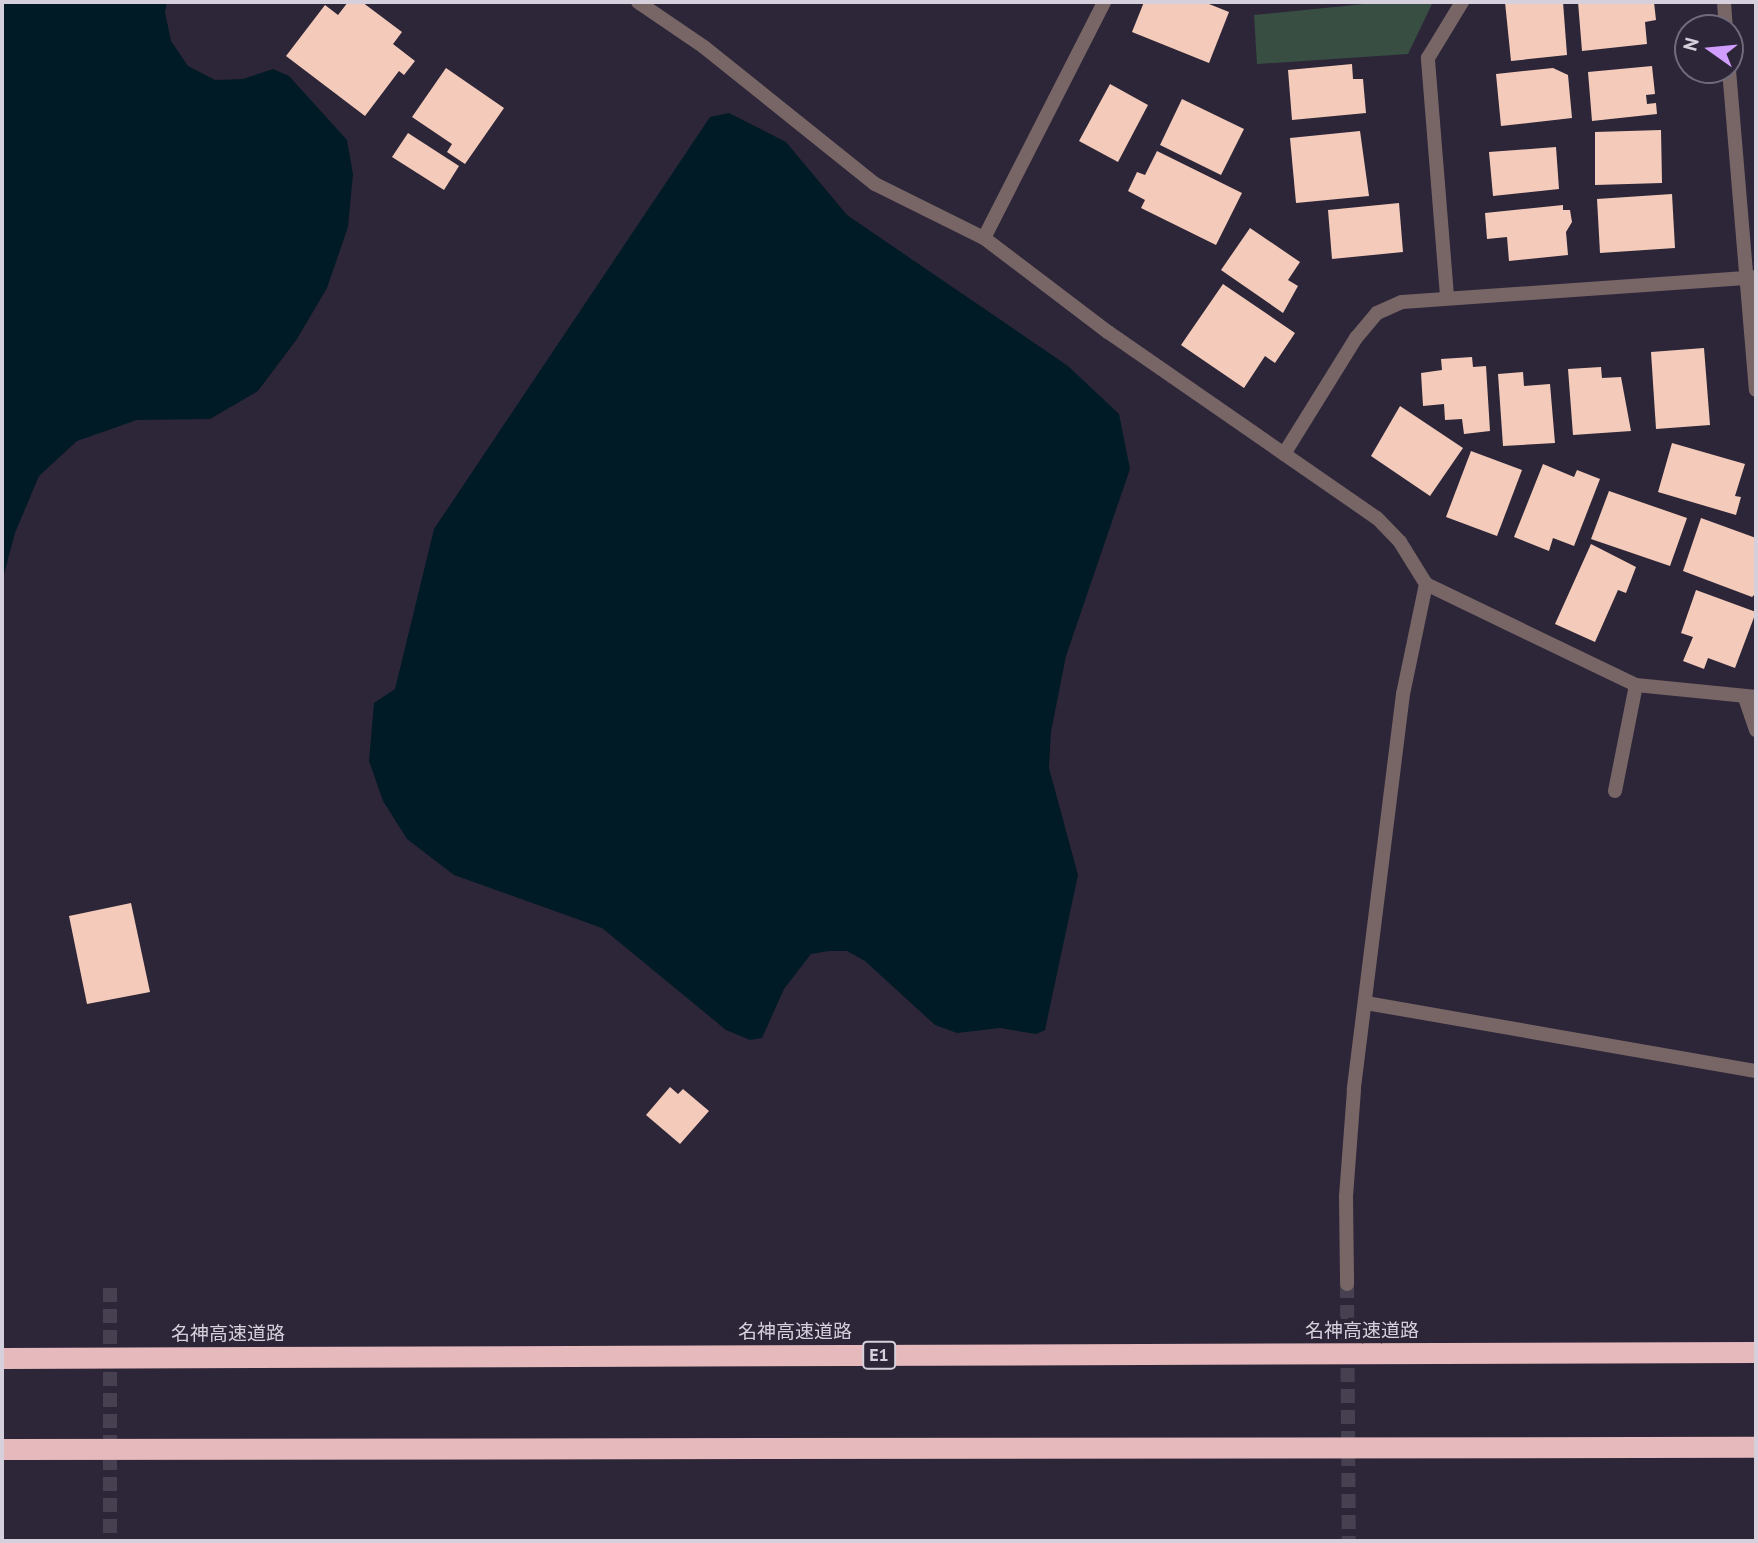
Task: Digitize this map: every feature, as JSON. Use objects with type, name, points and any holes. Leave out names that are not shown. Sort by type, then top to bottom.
[{"type":"highway","name":"名神高速道路","points":[[2,1358],[1756,1352]]},
{"type":"highway","points":[[2,1449],[1756,1447]]},
{"type":"street","points":[[639,2],[704,47],[874,184],[984,238],[1108,332],[1377,519],[1400,542],[1426,584],[1636,685],[1750,698],[1756,730]]},
{"type":"street","points":[[984,238],[1104,2]]},
{"type":"street","points":[[1447,296],[1428,58],[1462,2]]},
{"type":"street","points":[[1731,84],[1751,277],[1756,390]]},
{"type":"street","points":[[1284,454],[1356,338],[1377,313],[1402,302],[1447,296],[1751,277]]},
{"type":"street","points":[[1347,1284],[1347,1184],[1366,1003],[1403,695],[1426,584]]},
{"type":"street","points":[[1615,791],[1636,685]]},
{"type":"street","points":[[1366,1003],[1756,1071]]},
{"type":"green space","points":[[1384,2],[1433,2],[1408,54],[1257,64],[1254,15]]},
{"type":"water","points":[[2,2],[167,2],[165,12],[171,41],[188,66],[215,80],[243,79],[273,69],[289,76],[347,140],[353,174],[348,227],[327,288],[297,339],[258,391],[210,419],[137,420],[77,441],[39,476],[15,533],[2,582]]},
{"type":"water","points":[[729,113],[786,142],[847,215],[1068,366],[1119,414],[1130,469],[1066,656],[1051,732],[1049,768],[1078,875],[1045,1030],[1036,1034],[1000,1028],[957,1033],[935,1025],[865,961],[847,951],[829,951],[811,954],[784,989],[762,1038],[750,1040],[726,1030],[602,928],[454,875],[407,839],[383,801],[369,761],[374,703],[395,689],[434,529],[710,117]]},
{"type":"building","points":[[348,2],[362,2],[402,32],[393,44],[415,61],[404,75],[399,71],[365,116],[286,56],[325,5],[338,15]]},
{"type":"building","points":[[1144,2],[1204,2],[1229,12],[1209,63],[1132,32]]},
{"type":"building","points":[[1505,2],[1563,2],[1567,55],[1511,61]]},
{"type":"building","points":[[1578,2],[1654,2],[1656,20],[1645,22],[1647,44],[1582,51]]},
{"type":"building","points":[[1352,64],[1353,79],[1363,79],[1366,113],[1292,120],[1288,70]]},
{"type":"building","points":[[1652,66],[1655,94],[1646,95],[1647,104],[1656,103],[1657,114],[1592,121],[1588,72]]},
{"type":"building","points":[[446,68],[504,108],[465,164],[447,152],[452,144],[412,117]]},
{"type":"building","points":[[1553,68],[1568,75],[1572,118],[1501,126],[1496,74]]},
{"type":"building","points":[[1110,84],[1148,105],[1118,162],[1079,141]]},
{"type":"building","points":[[1182,99],[1244,129],[1221,175],[1160,145]]},
{"type":"building","points":[[1661,130],[1662,183],[1595,185],[1595,132]]},
{"type":"building","points":[[1360,131],[1369,196],[1296,203],[1290,138]]},
{"type":"building","points":[[408,133],[459,166],[444,190],[392,157]]},
{"type":"building","points":[[1556,147],[1559,189],[1493,196],[1489,152]]},
{"type":"building","points":[[1157,151],[1242,193],[1216,245],[1141,208],[1145,200],[1128,191],[1137,172],[1145,175]]},
{"type":"building","points":[[1672,194],[1675,248],[1600,253],[1597,199]]},
{"type":"building","points":[[1399,203],[1403,252],[1332,259],[1328,210]]},
{"type":"building","points":[[1563,205],[1563,210],[1570,210],[1572,222],[1566,232],[1568,255],[1509,261],[1507,237],[1487,239],[1485,213]]},
{"type":"building","points":[[1250,228],[1300,262],[1288,280],[1298,286],[1283,313],[1221,270]]},
{"type":"building","points":[[1223,284],[1295,333],[1275,363],[1265,356],[1244,388],[1181,345]]},
{"type":"building","points":[[1704,348],[1710,425],[1656,429],[1651,352]]},
{"type":"building","points":[[1472,357],[1473,367],[1486,366],[1490,431],[1464,434],[1462,419],[1445,420],[1444,404],[1423,406],[1421,373],[1442,370],[1441,359]]},
{"type":"building","points":[[1601,367],[1602,378],[1621,377],[1631,431],[1573,435],[1568,369]]},
{"type":"building","points":[[1523,372],[1524,386],[1550,384],[1555,443],[1503,446],[1498,374]]},
{"type":"building","points":[[1400,406],[1463,448],[1430,496],[1371,456]]},
{"type":"building","points":[[1672,443],[1745,464],[1735,496],[1741,497],[1736,515],[1658,492]]},
{"type":"building","points":[[1471,451],[1522,470],[1497,536],[1446,517]]},
{"type":"building","points":[[1543,464],[1574,477],[1577,470],[1600,479],[1574,546],[1553,538],[1549,551],[1514,537]]},
{"type":"building","points":[[1609,491],[1687,518],[1670,566],[1591,539]]},
{"type":"building","points":[[1701,518],[1756,538],[1756,593],[1752,597],[1683,571]]},
{"type":"building","points":[[1591,544],[1636,567],[1626,593],[1618,590],[1595,642],[1555,624]]},
{"type":"building","points":[[1696,590],[1756,612],[1735,668],[1708,658],[1704,669],[1683,661],[1693,637],[1681,633]]},
{"type":"building","points":[[131,903],[150,992],[87,1004],[69,916]]},
{"type":"building","points":[[670,1087],[678,1094],[683,1089],[709,1111],[680,1144],[646,1115]]},
{"type":"tunnel","points":[[1347,1284],[1349,1541]]},
{"type":"tunnel","points":[[110,1288],[110,1541]]}]
